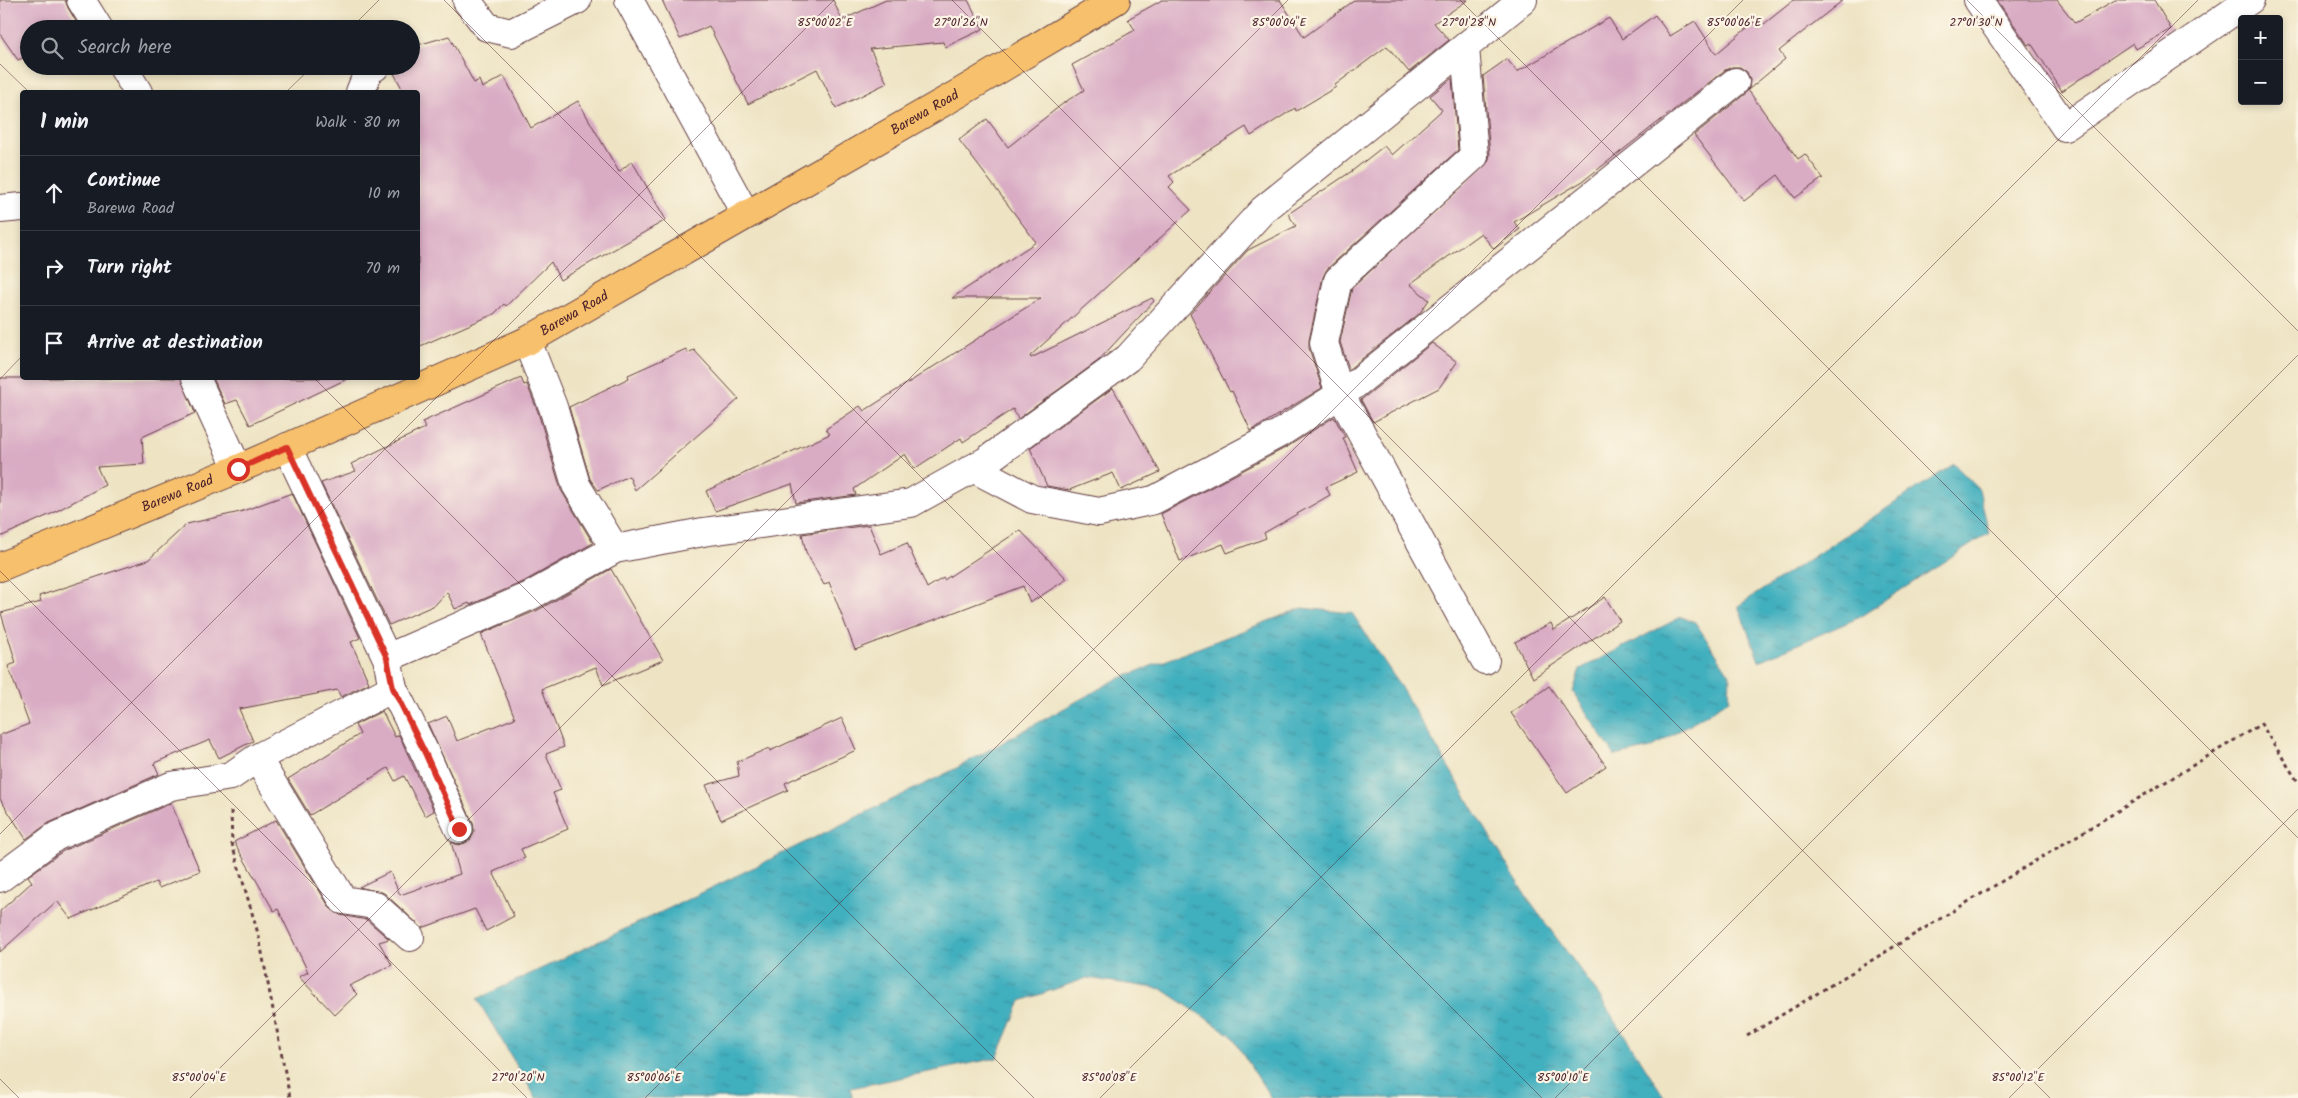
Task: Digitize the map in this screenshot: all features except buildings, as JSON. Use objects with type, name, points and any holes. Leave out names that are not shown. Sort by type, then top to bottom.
[{"type":"main road","name":"Barewa Road","points":[[0,567],[238,469],[527,341],[1116,0]]},
{"type":"street","points":[[81,0],[93,20]]},
{"type":"street","points":[[467,1],[487,27],[511,33],[577,0]]},
{"type":"street","points":[[629,0],[746,215]]},
{"type":"street","points":[[387,658],[530,596],[616,549],[703,532],[911,503],[973,468],[1128,358],[1263,210],[1523,0]]},
{"type":"street","points":[[1978,0],[2066,127],[2250,0]]},
{"type":"street","points":[[1465,47],[1474,156],[1338,280],[1324,343],[1340,394],[1485,660]]},
{"type":"street","points":[[128,75],[137,90]]},
{"type":"street","points":[[361,90],[366,75]]},
{"type":"street","points":[[973,468],[1032,499],[1100,512],[1154,500],[1280,433],[1353,386],[1735,82]]},
{"type":"street","points":[[0,210],[20,207]]},
{"type":"street","points":[[527,341],[553,407],[576,485],[616,549]]},
{"type":"street","points":[[197,380],[238,469]]},
{"type":"street","points":[[287,447],[387,658],[393,688],[459,829]]},
{"type":"street","points":[[0,878],[55,836],[171,786],[231,776],[257,758],[393,688]]},
{"type":"street","points":[[257,758],[343,900],[374,905],[410,938]]},
{"type":"path","points":[[1747,1036],[2261,724],[2298,782]]},
{"type":"path","points":[[231,776],[232,844],[259,937],[290,1098]]},
{"type":"water","points":[[1954,464],[1979,489],[1989,533],[1858,618],[1759,661],[1738,606]]},
{"type":"water","points":[[1302,608],[1352,613],[1397,681],[1527,898],[1598,994],[1665,1098],[1271,1098],[1231,1035],[1162,989],[1087,978],[1021,1001],[997,1058],[851,1088],[852,1098],[536,1098],[477,999],[697,895],[953,770],[1115,680]]},
{"type":"water","points":[[1681,617],[1695,622],[1730,675],[1729,700],[1651,748],[1615,756],[1573,692],[1580,669]]},
{"type":"route","points":[[238,469],[287,447],[387,658],[393,688],[459,829]]}]
